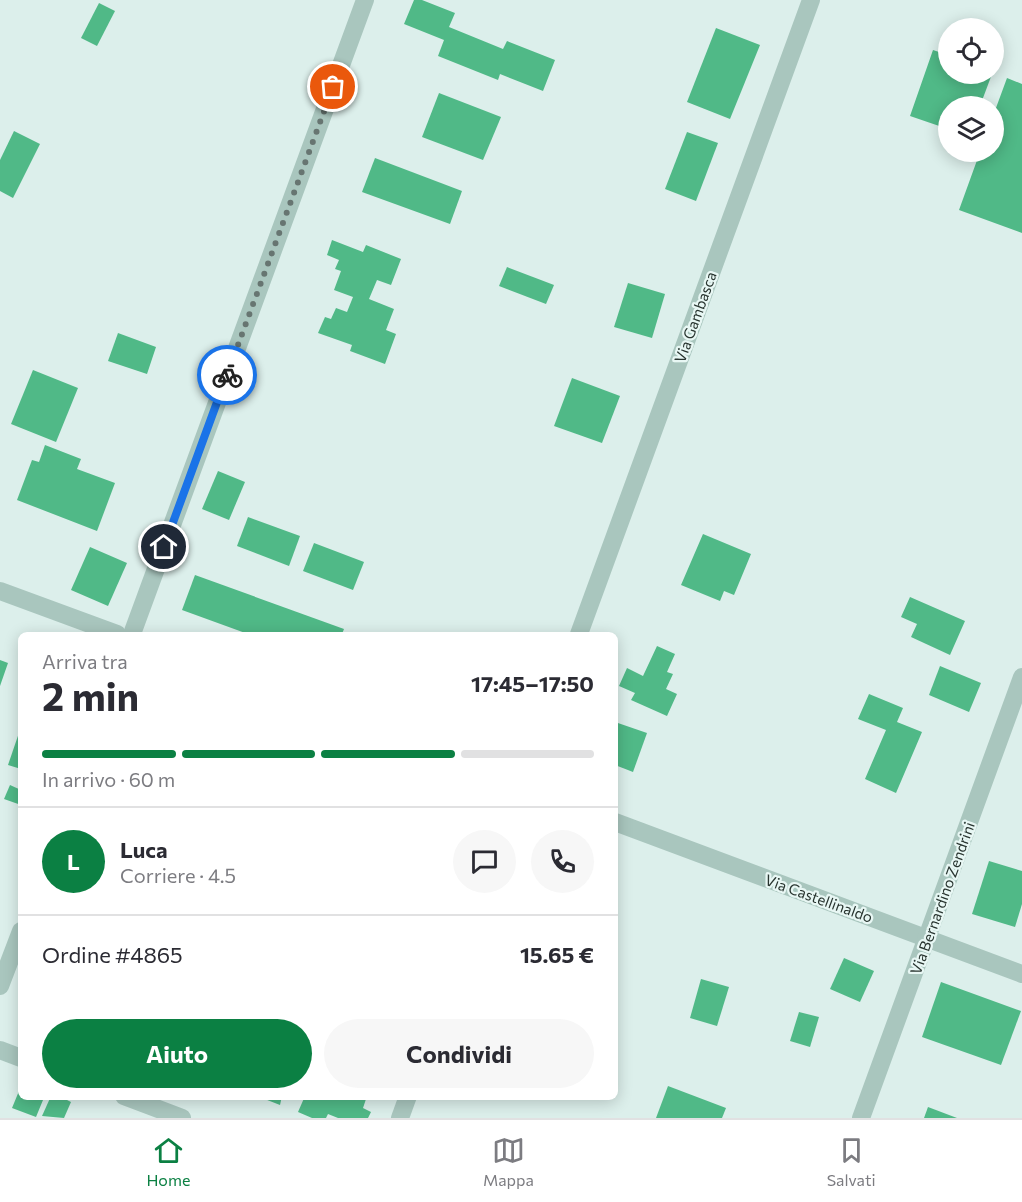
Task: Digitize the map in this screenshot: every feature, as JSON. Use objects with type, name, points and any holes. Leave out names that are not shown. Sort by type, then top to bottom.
[{"type":"street","points":[[133,632],[365,0]]},
{"type":"street","name":"Via Gambasca","points":[[580,632],[811,0]]},
{"type":"street","points":[[0,591],[112,632]]},
{"type":"street","name":"Via Bernardino Zendrini","points":[[861,1118],[1022,677]]},
{"type":"street","name":"Via Castellinaldo","points":[[618,823],[1022,974]]},
{"type":"street","points":[[0,986],[18,938]]},
{"type":"street","points":[[0,1050],[18,1057]]},
{"type":"street","points":[[135,1100],[182,1118]]},
{"type":"street","points":[[400,1118],[407,1100]]},
{"type":"building","points":[[414,0],[422,0],[455,13],[449,27],[503,49],[507,41],[555,60],[543,91],[500,74],[498,80],[438,56],[444,40],[404,24]]},
{"type":"building","points":[[99,3],[115,11],[97,46],[81,38]]},
{"type":"building","points":[[716,28],[760,45],[730,119],[687,102]]},
{"type":"building","points":[[933,50],[938,52],[938,84],[988,84],[984,96],[938,96],[938,126],[910,116]]},
{"type":"building","points":[[1007,78],[1022,84],[1022,233],[959,210],[976,162],[1004,162],[1004,96],[1000,96]]},
{"type":"building","points":[[439,93],[501,117],[483,160],[422,137]]},
{"type":"building","points":[[14,131],[40,144],[13,198],[0,191],[0,160]]},
{"type":"building","points":[[687,132],[718,143],[696,201],[665,189]]},
{"type":"building","points":[[375,158],[462,191],[450,224],[362,192]]},
{"type":"building","points":[[332,240],[363,252],[366,245],[401,259],[391,285],[377,280],[369,299],[394,309],[386,330],[396,334],[385,364],[350,351],[352,345],[318,333],[325,317],[331,319],[336,308],[347,312],[353,297],[334,290],[341,271],[335,269],[339,260],[327,255]]},
{"type":"building","points":[[507,267],[554,285],[546,304],[499,286]]},
{"type":"building","points":[[628,283],[665,294],[652,338],[614,327]]},
{"type":"building","points":[[118,333],[156,347],[147,374],[108,361]]},
{"type":"building","points":[[33,370],[78,388],[56,442],[11,424]]},
{"type":"building","points":[[572,378],[620,396],[602,443],[554,426]]},
{"type":"building","points":[[45,445],[81,459],[77,469],[115,483],[97,531],[17,500],[32,460],[39,462]]},
{"type":"building","points":[[218,471],[245,482],[229,520],[202,509]]},
{"type":"building","points":[[248,517],[300,536],[289,566],[237,546]]},
{"type":"building","points":[[703,534],[751,554],[734,595],[724,591],[720,601],[681,585]]},
{"type":"building","points":[[314,543],[364,562],[353,590],[303,571]]},
{"type":"building","points":[[90,547],[127,563],[108,606],[71,590]]},
{"type":"building","points":[[195,575],[344,629],[343,632],[242,632],[182,610]]},
{"type":"building","points":[[910,597],[965,621],[950,655],[911,637],[917,624],[901,617]]},
{"type":"building","points":[[657,646],[675,654],[667,672],[673,674],[666,689],[677,694],[667,716],[631,700],[635,693],[619,686],[627,668],[643,676]]},
{"type":"building","points":[[0,660],[8,663],[0,686]]},
{"type":"building","points":[[940,666],[981,683],[969,712],[929,695]]},
{"type":"building","points":[[869,694],[903,708],[897,722],[922,732],[896,793],[865,779],[886,730],[858,719]]},
{"type":"building","points":[[618,723],[647,733],[633,772],[618,766]]},
{"type":"building","points":[[18,736],[18,768],[8,765]]},
{"type":"building","points":[[10,785],[18,789],[18,804],[4,799]]},
{"type":"building","points":[[989,861],[1022,871],[1022,904],[1015,927],[972,914]]},
{"type":"building","points":[[844,958],[874,971],[860,1002],[830,989]]},
{"type":"building","points":[[701,979],[729,987],[717,1026],[690,1018]]},
{"type":"building","points":[[941,982],[1021,1011],[1001,1065],[922,1037]]},
{"type":"building","points":[[799,1012],[819,1017],[810,1047],[790,1041]]},
{"type":"building","points":[[668,1086],[726,1108],[722,1118],[656,1118]]},
{"type":"building","points":[[18,1093],[18,1100],[43,1100],[36,1117],[12,1108]]},
{"type":"building","points":[[49,1100],[71,1102],[64,1118],[42,1116]]},
{"type":"building","points":[[267,1100],[281,1100],[280,1105]]},
{"type":"building","points":[[303,1100],[366,1100],[363,1108],[371,1112],[368,1118],[338,1118],[328,1114],[326,1118],[312,1118],[298,1112]]},
{"type":"building","points":[[928,1107],[957,1118],[924,1118]]},
{"type":"way so far","points":[[227,375],[333,87]]},
{"type":"route","points":[[164,547],[227,375]]}]
